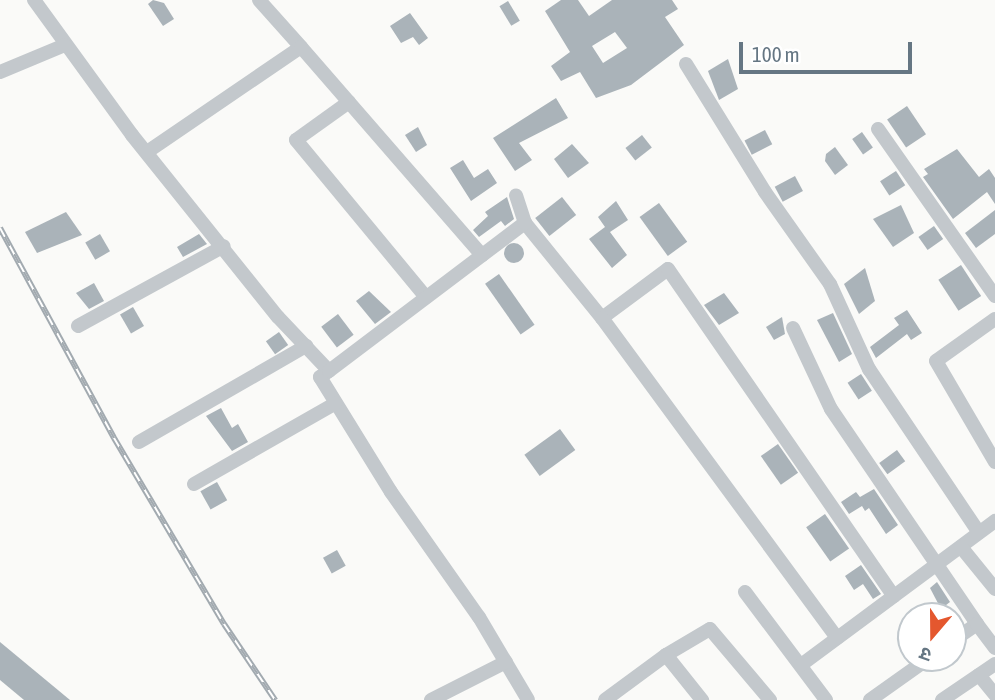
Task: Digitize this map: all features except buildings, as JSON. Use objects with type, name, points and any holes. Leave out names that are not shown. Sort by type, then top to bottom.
[{"type":"street","points":[[34,0],[147,152],[329,371]]},
{"type":"street","points":[[259,0],[482,255]]},
{"type":"street","points":[[0,72],[65,45]]},
{"type":"street","points":[[147,152],[301,47]]},
{"type":"street","points":[[686,64],[765,192],[830,284],[869,369],[979,533]]},
{"type":"street","points":[[349,102],[296,140],[426,297]]},
{"type":"street","points":[[878,130],[995,296]]},
{"type":"street","points":[[516,195],[525,223],[602,318],[837,638]]},
{"type":"street","points":[[525,223],[320,377],[528,700]]},
{"type":"street","points":[[78,326],[224,246]]},
{"type":"street","points":[[602,318],[668,269],[894,596]]},
{"type":"street","points":[[995,319],[936,361],[995,461]]},
{"type":"street","points":[[793,328],[831,409],[995,648]]},
{"type":"street","points":[[139,442],[306,346]]},
{"type":"street","points":[[194,484],[336,403]]},
{"type":"street","points":[[801,666],[995,521]]},
{"type":"street","points":[[961,547],[995,589]]},
{"type":"street","points":[[745,592],[826,700]]},
{"type":"street","points":[[967,631],[977,624]]},
{"type":"street","points":[[605,700],[666,655],[710,629],[770,700]]},
{"type":"street","points":[[666,655],[702,700]]},
{"type":"street","points":[[431,700],[506,662]]},
{"type":"street","points":[[942,700],[995,664]]},
{"type":"street","points":[[870,700],[909,672]]},
{"type":"street","points":[[979,675],[995,695]]},
{"type":"railway","points":[[0,228],[114,438],[224,624],[275,700]]}]
